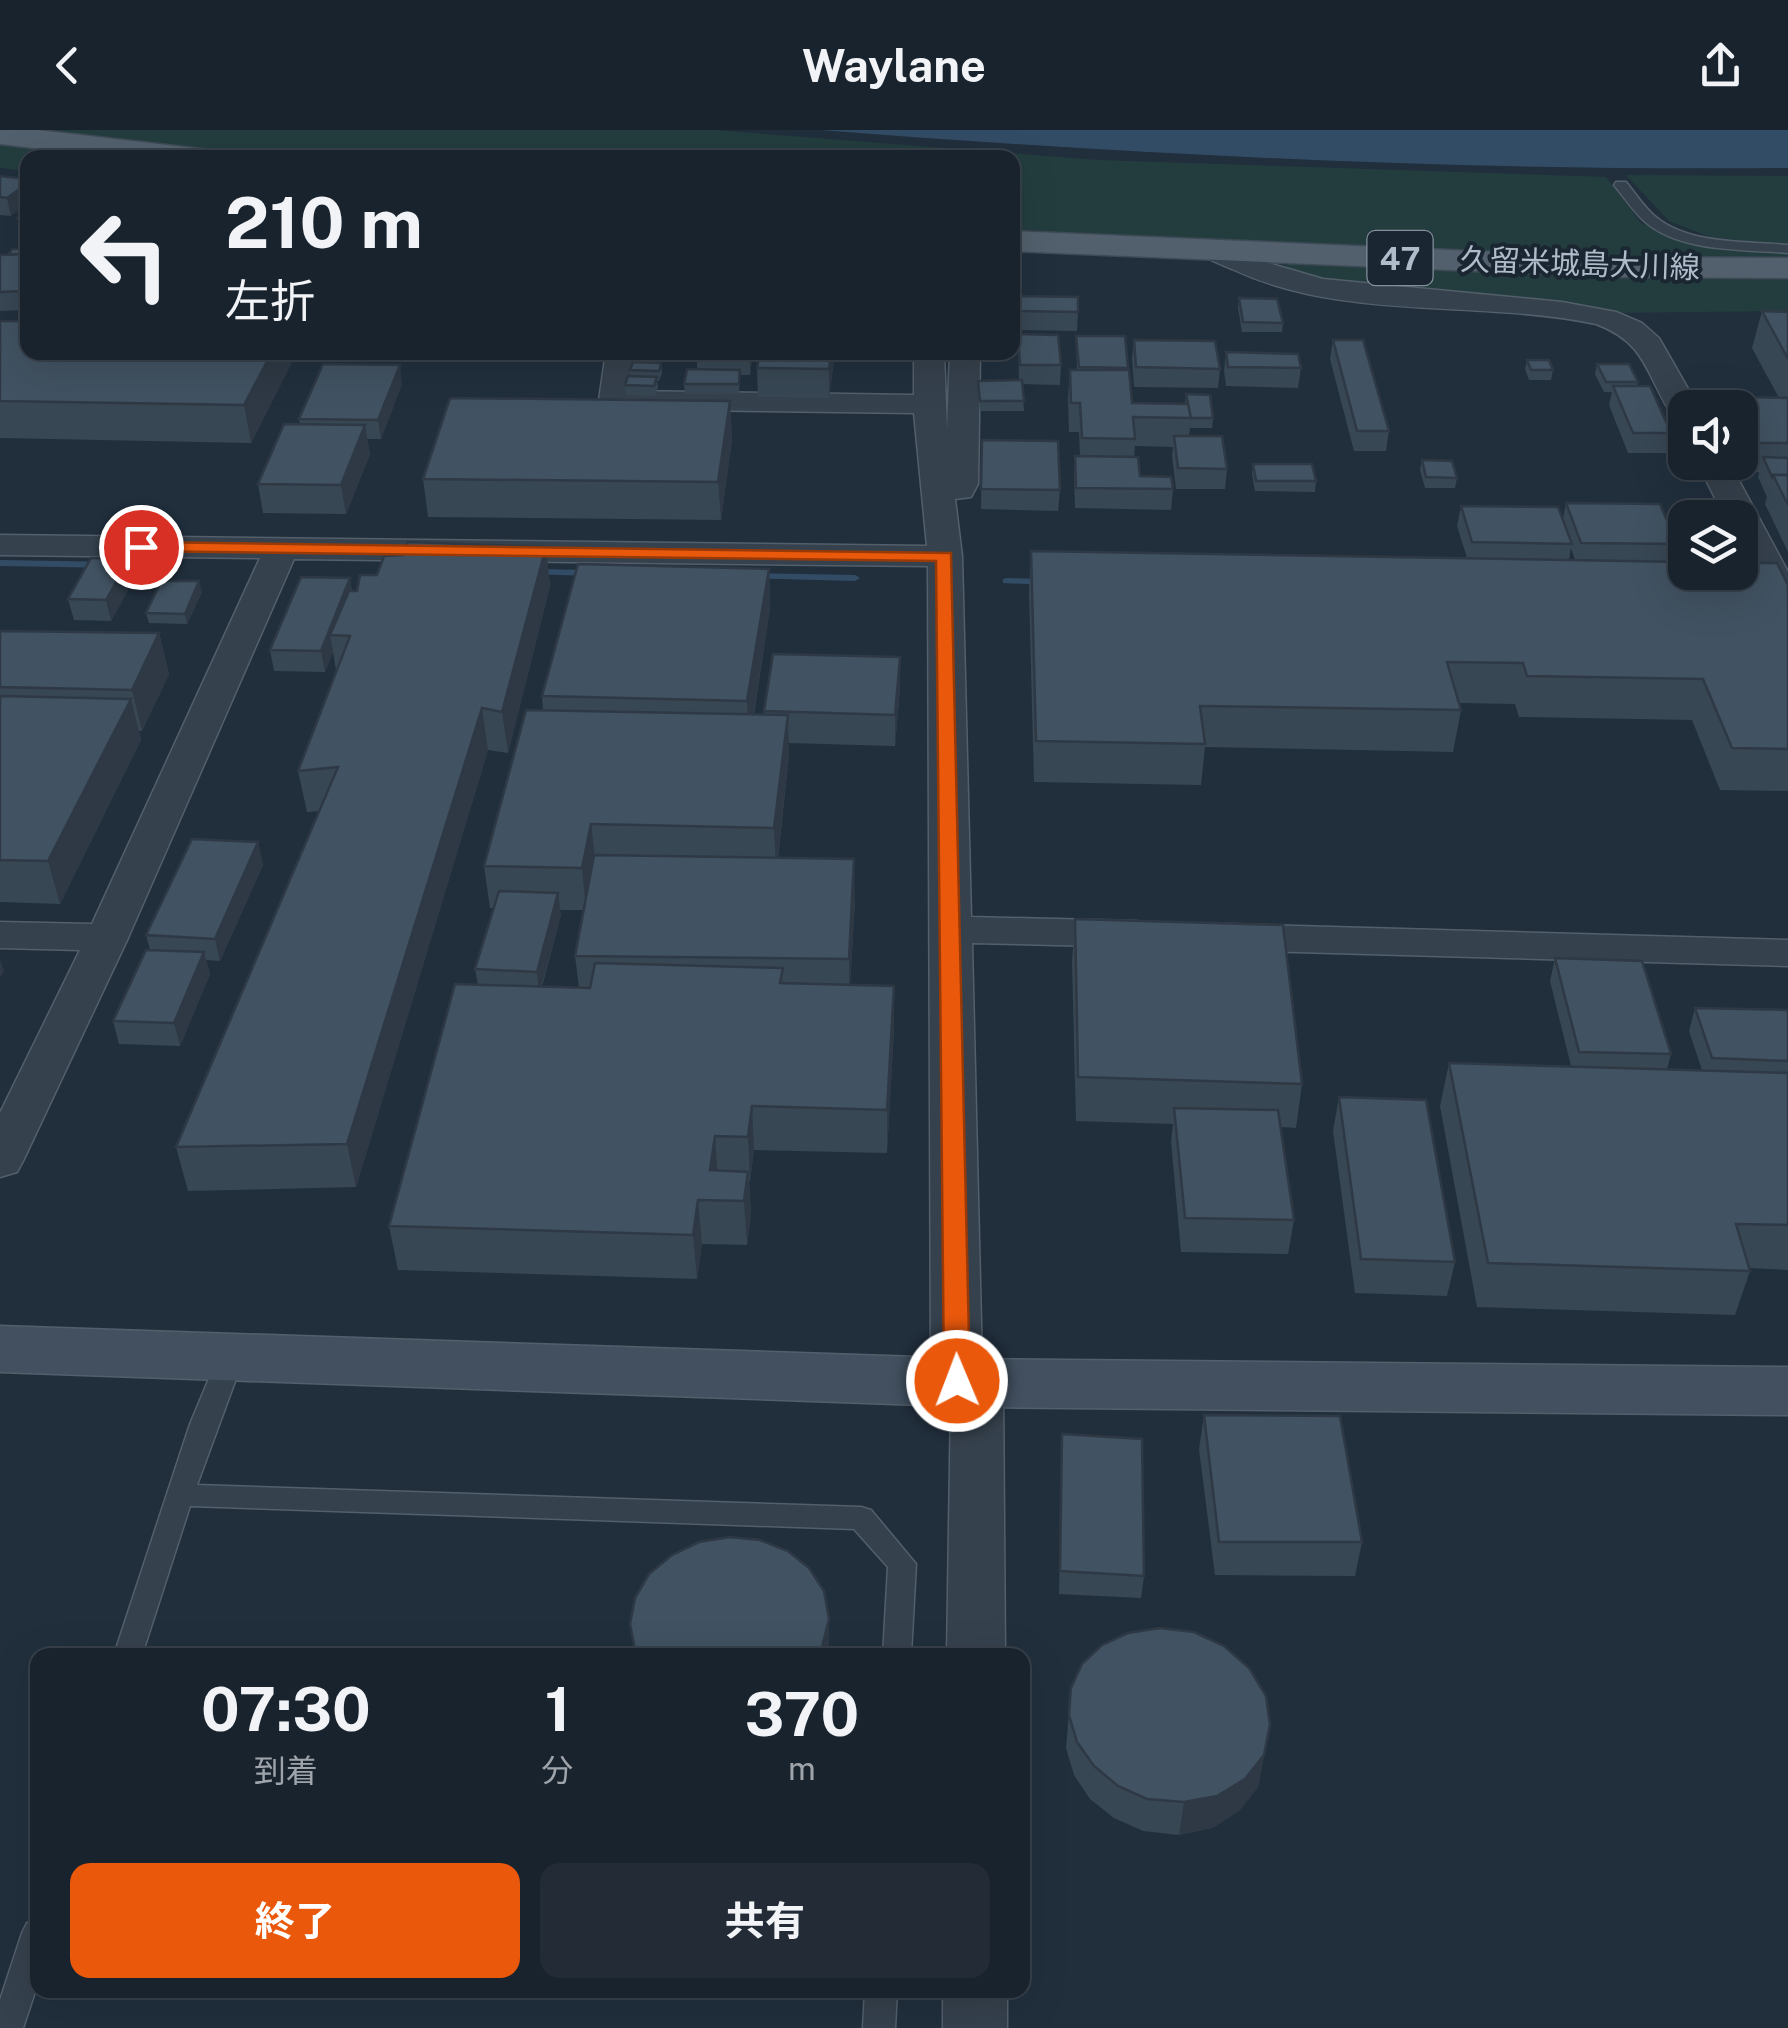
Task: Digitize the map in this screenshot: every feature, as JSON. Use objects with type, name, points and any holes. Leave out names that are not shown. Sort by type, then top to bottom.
[{"type":"main road","points":[[0,135],[132,150]]},
{"type":"main road","name":"久留米城島大川線","points":[[1020,240],[1610,266],[1788,268]]},
{"type":"street","points":[[1213,250],[1268,276],[1319,287],[1566,311],[1607,319],[1631,328],[1646,340],[1673,390]]},
{"type":"street","points":[[620,360],[614,400],[929,404]]},
{"type":"street","points":[[930,360],[929,404],[945,556],[948,929],[976,1648]]},
{"type":"street","points":[[939,502],[956,495],[962,484],[965,360]]},
{"type":"street","points":[[1723,480],[1785,590]]},
{"type":"street","points":[[0,545],[945,556]]},
{"type":"street","points":[[0,1162],[107,938],[282,550]]},
{"type":"street","points":[[948,929],[1788,953]]},
{"type":"street","points":[[0,935],[107,938]]},
{"type":"street","points":[[0,1349],[967,1382],[1788,1390]]},
{"type":"street","points":[[975,2028],[976,1998]]},
{"type":"lane","points":[[1621,185],[1653,222],[1673,232],[1713,241],[1788,249]]},
{"type":"lane","points":[[130,1648],[230,1357]]},
{"type":"lane","points":[[180,1494],[861,1518],[902,1564],[897,1648]]},
{"type":"lane","points":[[7,2028],[30,1958]]},
{"type":"lane","points":[[879,2028],[880,1998]]},
{"type":"green space","points":[[19,130],[715,130],[970,150],[199,150]]},
{"type":"green space","points":[[0,142],[75,150],[20,150],[20,170],[0,168]]},
{"type":"green space","points":[[1020,154],[1098,160],[1606,177],[1641,223],[1680,239],[1788,253],[1788,259],[1596,259],[1020,233]]},
{"type":"green space","points":[[1626,175],[1788,176],[1788,245],[1710,237],[1669,221]]},
{"type":"green space","points":[[1299,260],[1617,278],[1788,276],[1788,311],[1605,313],[1287,275],[1276,269]]},
{"type":"water","points":[[820,130],[1788,130],[1788,168],[1546,167],[1303,159]]},
{"type":"building","points":[[0,176],[20,178],[20,189],[7,198],[0,197]]},
{"type":"building","points":[[20,254],[20,291],[0,292],[0,255]]},
{"type":"building","points":[[1020,296],[1078,297],[1078,312],[1020,311]]},
{"type":"building","points":[[1239,298],[1277,299],[1283,323],[1243,322]]},
{"type":"building","points":[[1762,311],[1788,312],[1788,359]]},
{"type":"building","points":[[0,321],[20,321],[20,360],[268,360],[244,405],[0,401]]},
{"type":"building","points":[[1020,334],[1058,335],[1061,365],[1020,365]]},
{"type":"building","points":[[1076,336],[1125,336],[1128,368],[1079,367]]},
{"type":"building","points":[[1134,340],[1215,341],[1220,369],[1136,367]]},
{"type":"building","points":[[1333,340],[1363,340],[1389,431],[1357,431]]},
{"type":"building","points":[[1226,352],[1298,354],[1301,368],[1228,367]]},
{"type":"building","points":[[758,360],[830,360],[829,369],[757,368]]},
{"type":"building","points":[[1527,360],[1549,360],[1553,370],[1531,370]]},
{"type":"building","points":[[633,362],[661,363],[659,371],[630,370]]},
{"type":"building","points":[[323,364],[400,365],[378,420],[299,419]]},
{"type":"building","points":[[1597,364],[1629,364],[1638,382],[1606,382]]},
{"type":"building","points":[[687,369],[740,370],[739,384],[684,384]]},
{"type":"building","points":[[1070,370],[1129,370],[1132,403],[1189,404],[1191,418],[1133,417],[1135,439],[1082,438],[1080,403],[1071,403]]},
{"type":"building","points":[[628,376],[657,377],[654,386],[625,385]]},
{"type":"building","points":[[1022,380],[1024,401],[980,401],[978,381]]},
{"type":"building","points":[[1613,386],[1650,386],[1668,426],[1668,433],[1633,433]]},
{"type":"building","points":[[1186,394],[1210,395],[1213,418],[1191,418]]},
{"type":"building","points":[[1758,397],[1788,398],[1788,443],[1758,443]]},
{"type":"building","points":[[450,398],[730,401],[718,482],[423,479]]},
{"type":"building","points":[[284,424],[365,425],[341,485],[258,484]]},
{"type":"building","points":[[1174,436],[1222,436],[1227,469],[1178,468]]},
{"type":"building","points":[[982,440],[1058,441],[1060,490],[981,489]]},
{"type":"building","points":[[1075,456],[1138,457],[1140,476],[1171,477],[1173,489],[1076,488]]},
{"type":"building","points":[[1763,457],[1788,458],[1788,475],[1772,477]]},
{"type":"building","points":[[1422,460],[1452,461],[1457,478],[1426,477]]},
{"type":"building","points":[[1253,464],[1312,464],[1316,481],[1256,481]]},
{"type":"building","points":[[1773,475],[1788,475],[1788,505]]},
{"type":"building","points":[[1566,503],[1660,504],[1668,523],[1668,544],[1581,543]]},
{"type":"building","points":[[1461,506],[1558,507],[1572,544],[1472,542]]},
{"type":"building","points":[[408,542],[546,547],[502,712],[482,708],[347,1144],[176,1147],[338,767],[298,771],[350,636],[330,635],[349,591],[357,591],[360,575],[377,575],[384,556],[403,555]]},
{"type":"building","points":[[1031,551],[1668,562],[1668,590],[1758,590],[1758,563],[1777,563],[1788,585],[1788,749],[1732,748],[1703,679],[1527,676],[1523,663],[1447,662],[1461,710],[1200,706],[1205,744],[1036,741]]},
{"type":"building","points":[[91,558],[129,559],[106,600],[68,599]]},
{"type":"building","points":[[578,564],[769,569],[747,701],[542,696]]},
{"type":"building","points":[[301,577],[350,578],[321,651],[270,650]]},
{"type":"building","points":[[161,581],[199,581],[185,614],[146,613]]},
{"type":"building","points":[[0,631],[159,633],[132,690],[0,687]]},
{"type":"building","points":[[773,654],[900,657],[895,715],[764,711]]},
{"type":"building","points":[[0,696],[131,699],[48,861],[0,860]]},
{"type":"building","points":[[526,710],[788,715],[774,828],[591,824],[582,868],[484,866]]},
{"type":"building","points":[[192,839],[258,842],[215,939],[146,935]]},
{"type":"building","points":[[594,855],[854,859],[849,959],[575,956]]},
{"type":"building","points":[[499,891],[558,893],[537,972],[475,969]]},
{"type":"building","points":[[1075,919],[1283,925],[1302,1084],[1078,1077]]},
{"type":"building","points":[[146,950],[204,952],[174,1023],[113,1021]]},
{"type":"building","points":[[1555,958],[1642,961],[1671,1054],[1579,1052]]},
{"type":"building","points":[[595,963],[783,968],[780,983],[894,986],[887,1110],[752,1106],[748,1137],[715,1136],[710,1170],[748,1172],[744,1201],[698,1200],[693,1235],[389,1226],[455,984],[590,988]]},
{"type":"building","points":[[1695,1008],[1788,1010],[1788,1061],[1712,1058]]},
{"type":"building","points":[[1449,1063],[1788,1073],[1788,1225],[1736,1224],[1750,1271],[1488,1263]]},
{"type":"building","points":[[1339,1097],[1426,1100],[1455,1262],[1361,1259]]},
{"type":"building","points":[[1174,1108],[1278,1110],[1294,1220],[1185,1218]]},
{"type":"building","points":[[1204,1415],[1340,1416],[1362,1542],[1219,1542]]},
{"type":"building","points":[[1062,1434],[1142,1439],[1144,1576],[1060,1571]]},
{"type":"building","points":[[730,1537],[760,1540],[788,1551],[809,1568],[824,1591],[829,1619],[821,1648],[635,1648],[630,1624],[635,1598],[649,1574],[672,1555],[699,1542]]},
{"type":"building","points":[[1160,1628],[1194,1632],[1224,1646],[1249,1668],[1266,1696],[1270,1725],[1264,1755],[1245,1779],[1217,1796],[1184,1802],[1147,1799],[1118,1786],[1094,1766],[1077,1742],[1069,1715],[1071,1688],[1082,1664],[1102,1645],[1128,1633]]},
{"type":"waterway","points":[[0,563],[173,566]]},
{"type":"waterway","points":[[531,572],[594,573]]},
{"type":"waterway","points":[[751,576],[855,578]]},
{"type":"waterway","points":[[1007,581],[1045,582]]},
{"type":"route","points":[[141,547],[945,556],[957,1381]]}]
